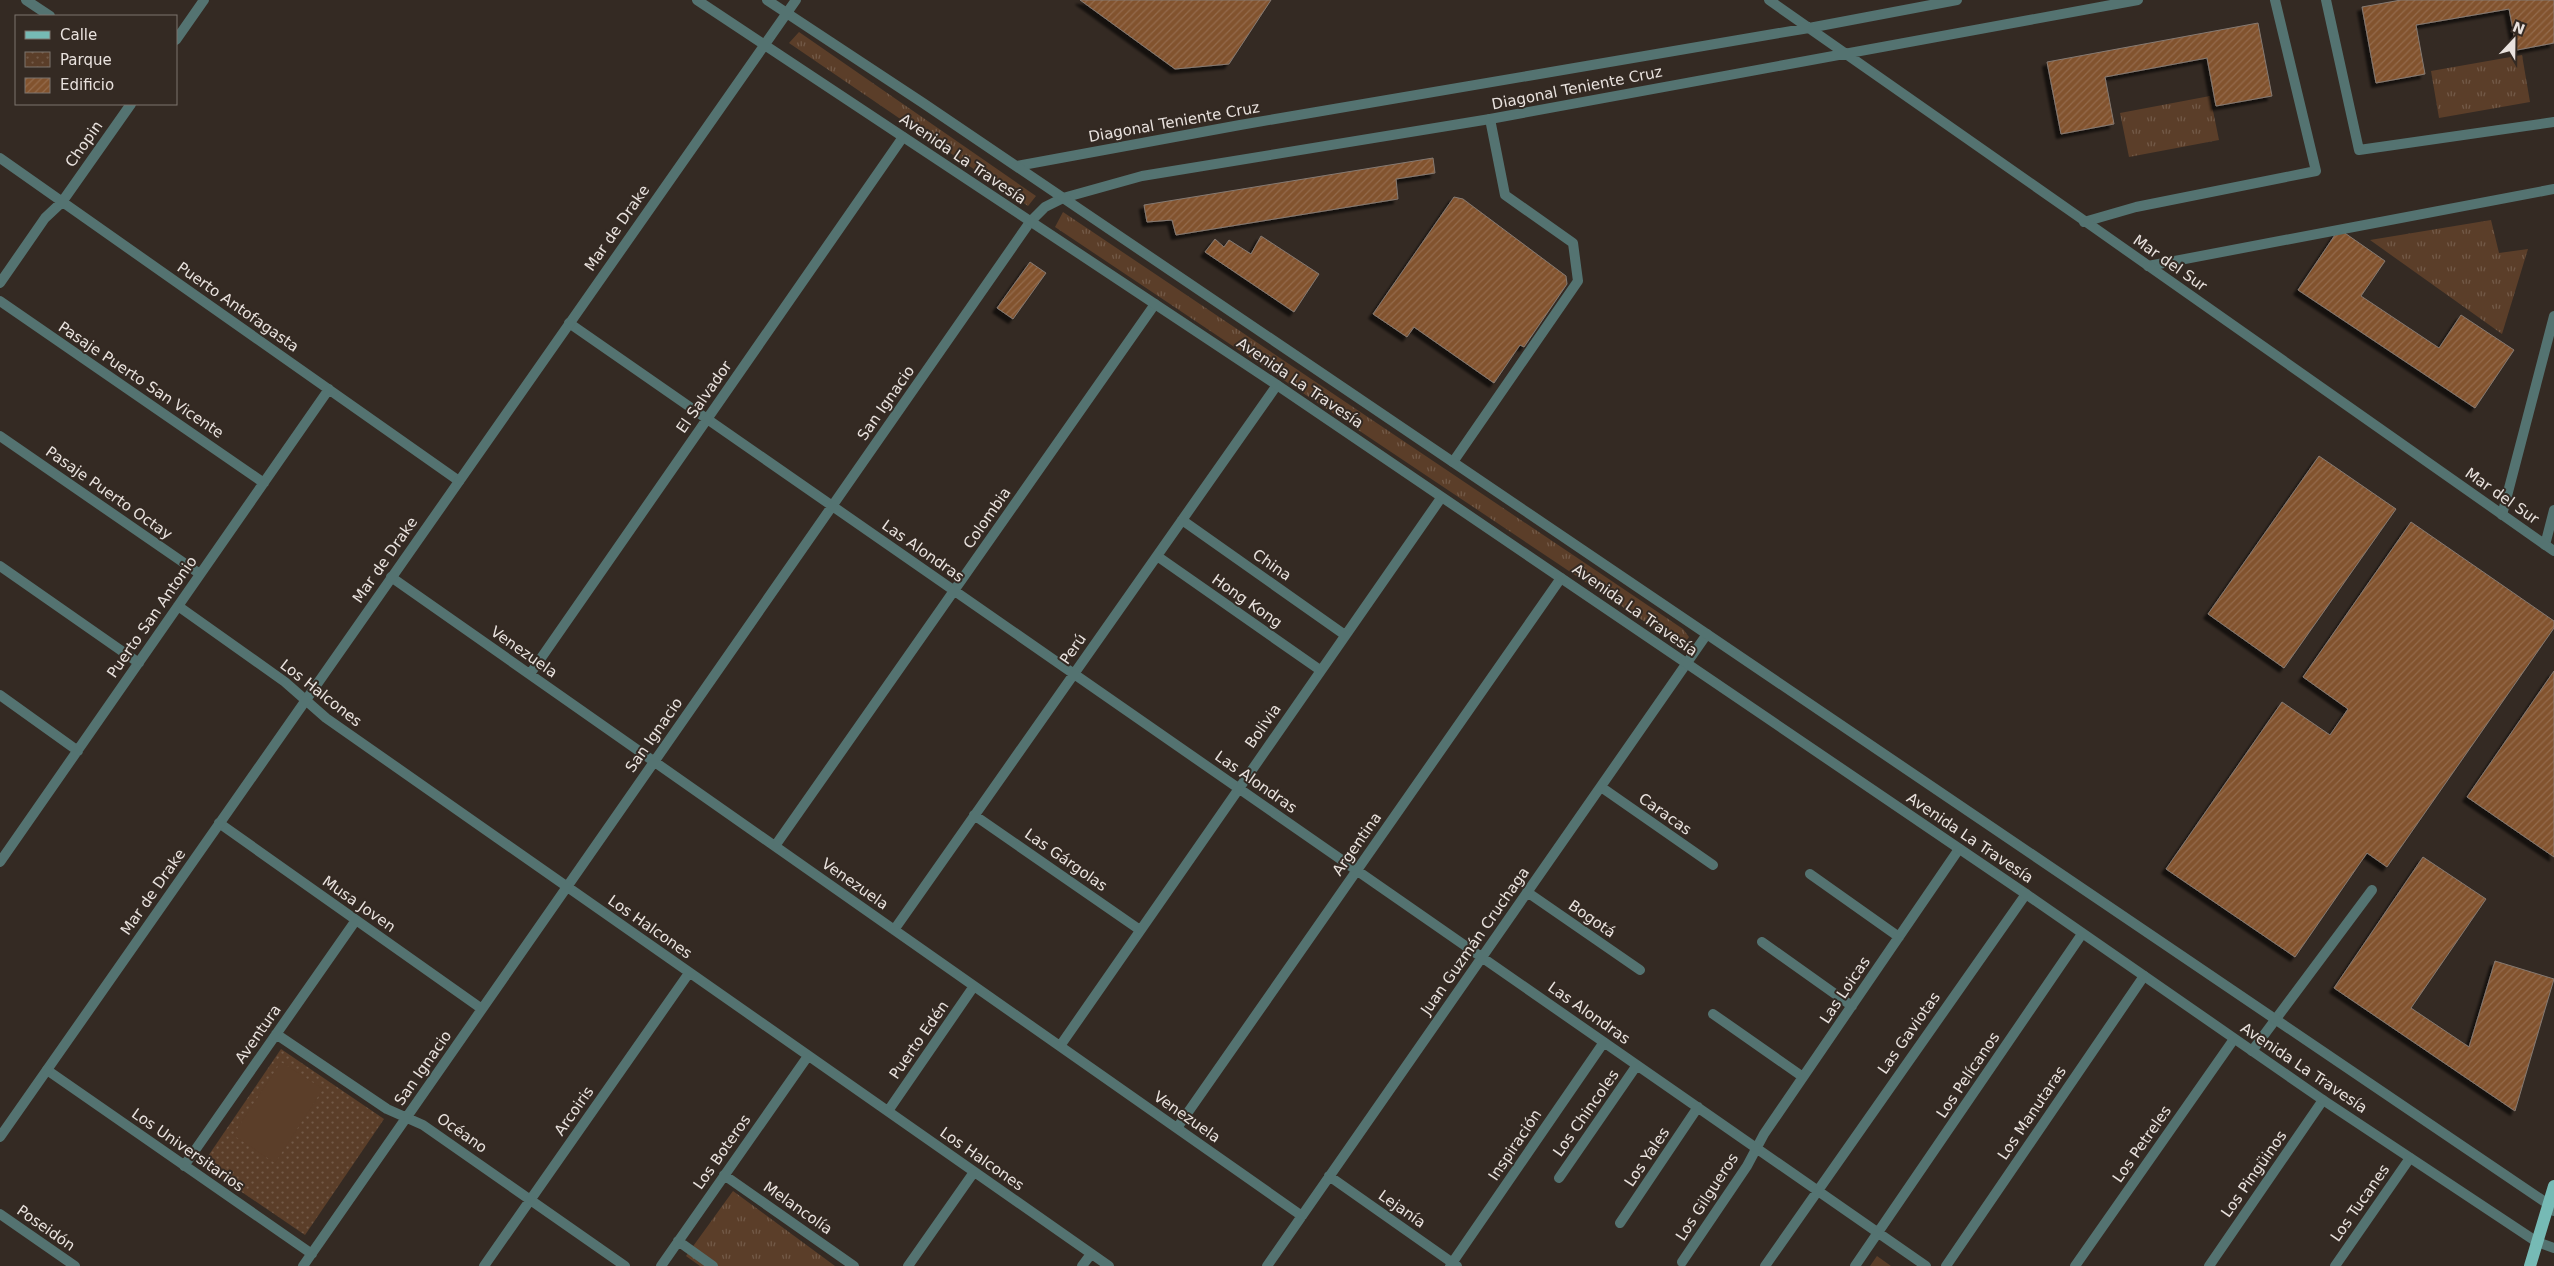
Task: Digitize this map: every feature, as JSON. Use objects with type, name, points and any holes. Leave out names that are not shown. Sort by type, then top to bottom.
[{"type":"main road","points":[[2530,1266],[2537,1242],[2551,1208],[2554,1186]]},
{"type":"street","points":[[178,37],[204,0]]},
{"type":"street","name":"Avenida La Travesía","points":[[697,0],[1277,385],[2026,894],[2323,1100],[2537,1242],[2554,1248]]},
{"type":"street","name":"Avenida La Travesía","points":[[767,0],[1016,166],[2276,1019],[2551,1208]]},
{"type":"street","name":"Mar de Drake","points":[[0,1137],[796,0]]},
{"type":"street","name":"Mar del Sur","points":[[1769,0],[1847,52],[2084,222],[2554,551]]},
{"type":"street","name":"Diagonal Teniente Cruz","points":[[1016,166],[1240,125],[1809,28],[1957,0]]},
{"type":"street","name":"Diagonal Teniente Cruz","points":[[1030,222],[1045,207],[1063,198],[1142,176],[1490,119],[2138,0]]},
{"type":"street","points":[[2084,222],[2136,207],[2316,171],[2275,0]]},
{"type":"street","points":[[2326,0],[2359,150],[2554,122]]},
{"type":"street","points":[[28,1],[49,15]]},
{"type":"street","name":"Chopin","points":[[0,283],[45,218],[62,202],[130,105]]},
{"type":"street","points":[[1453,462],[1578,281],[1574,243],[1505,195],[1490,119]]},
{"type":"street","name":"El Salvador","points":[[530,674],[904,138]]},
{"type":"street","name":"Puerto Antofagasta","points":[[0,158],[459,481]]},
{"type":"street","points":[[2148,266],[2554,189]]},
{"type":"street","name":"San Ignacio","points":[[303,1266],[1030,222]]},
{"type":"street","name":"Pasaje Puerto San Vicente","points":[[0,301],[264,483]]},
{"type":"street","name":"Colombia","points":[[776,846],[1155,304]]},
{"type":"street","points":[[2502,515],[2554,316]]},
{"type":"street","name":"Las Alondras","points":[[569,323],[1926,1266]]},
{"type":"street","name":"Perú","points":[[894,930],[1277,385]]},
{"type":"street","name":"Puerto San Antonio","points":[[0,862],[329,389]]},
{"type":"street","name":"Pasaje Puerto Octay","points":[[0,436],[200,574]]},
{"type":"street","name":"Bolivia","points":[[1060,1046],[1441,498]]},
{"type":"street","points":[[2545,545],[2554,510]]},
{"type":"street","name":"China","points":[[1182,520],[1345,635]]},
{"type":"street","name":"Hong Kong","points":[[1157,556],[1320,670]]},
{"type":"street","points":[[0,566],[139,663]]},
{"type":"street","name":"Venezuela","points":[[391,577],[1302,1216]]},
{"type":"street","name":"Argentina","points":[[1178,1128],[1561,578]]},
{"type":"street","name":"Los Halcones","points":[[178,606],[285,682],[326,718],[1109,1266]]},
{"type":"street","name":"Juan Guzmán Cruchaga","points":[[1267,1266],[1707,634]]},
{"type":"street","points":[[0,695],[78,751]]},
{"type":"street","name":"Caracas","points":[[1601,787],[1713,865]]},
{"type":"street","name":"Las Gárgolas","points":[[974,815],[1140,930]]},
{"type":"street","name":"Musa Joven","points":[[219,823],[482,1009]]},
{"type":"street","name":"Las Loicas","points":[[1755,1147],[1959,849]]},
{"type":"street","points":[[1810,874],[1899,937]]},
{"type":"street","points":[[2252,1051],[2372,890]]},
{"type":"street","name":"Bogotá","points":[[1527,892],[1640,970]]},
{"type":"street","name":"Las Gaviotas","points":[[1765,1266],[2026,894]]},
{"type":"street","name":"Aventura","points":[[184,1166],[356,920]]},
{"type":"street","name":"Los Pelícanos","points":[[1855,1266],[2082,934]]},
{"type":"street","points":[[1762,942],[1852,1006]]},
{"type":"street","name":"Arcoiris","points":[[484,1266],[689,973]]},
{"type":"street","name":"Los Manutaras","points":[[1946,1266],[2144,976]]},
{"type":"street","name":"Puerto Edén","points":[[888,1111],[974,986]]},
{"type":"street","points":[[1714,1014],[1803,1077]]},
{"type":"street","name":"Océano","points":[[276,1034],[387,1109],[423,1125],[626,1266]]},
{"type":"street","name":"Los Petreles","points":[[2075,1266],[2234,1039]]},
{"type":"street","name":"Inspiración","points":[[1453,1265],[1604,1042]]},
{"type":"street","name":"Los Boteros","points":[[660,1266],[808,1056]]},
{"type":"street","name":"Los Chincoles","points":[[1560,1178],[1637,1065]]},
{"type":"street","name":"Los Universitarios","points":[[47,1070],[312,1254]]},
{"type":"street","name":"Los Pingüinos","points":[[2209,1266],[2323,1100]]},
{"type":"street","name":"Los Yales","points":[[1620,1224],[1698,1108]]},
{"type":"street","name":"Los Gilgueros","points":[[1682,1262],[1747,1166],[1755,1147]]},
{"type":"street","name":"Los Tucanes","points":[[2335,1266],[2410,1158]]},
{"type":"street","points":[[908,1266],[974,1172]]},
{"type":"street","name":"Melancolía","points":[[724,1176],[854,1266]]},
{"type":"street","name":"Lejanía","points":[[1329,1176],[1453,1265]]},
{"type":"street","name":"Poseidón","points":[[0,1214],[75,1266]]},
{"type":"street","points":[[678,1241],[713,1266]]},
{"type":"street","points":[[1082,1266],[1091,1254]]},
{"type":"green space","points":[[799,32],[1036,196],[1028,206],[789,43]]},
{"type":"green space","points":[[2522,55],[2530,102],[2439,118],[2431,71]]},
{"type":"green space","points":[[2210,96],[2219,140],[2129,157],[2120,113]]},
{"type":"green space","points":[[1063,212],[1683,629],[1689,637],[1683,645],[1675,642],[1055,227]]},
{"type":"green space","points":[[2491,220],[2499,253],[2528,249],[2502,334],[2370,240]]},
{"type":"green space","points":[[281,1049],[384,1119],[305,1235],[202,1165]]},
{"type":"green space","points":[[281,1062],[323,1089],[275,1163],[233,1135]]},
{"type":"green space","points":[[733,1191],[835,1266],[700,1266],[686,1256]]},
{"type":"green space","points":[[1877,1256],[1891,1266],[1870,1266]]},
{"type":"building","points":[[1080,0],[1271,0],[1229,64],[1175,69]]},
{"type":"building","points":[[2401,0],[2554,0],[2554,43],[2517,50],[2509,9],[2416,25],[2425,74],[2376,83],[2362,7]]},
{"type":"building","points":[[2258,23],[2272,96],[2216,106],[2207,58],[2105,77],[2114,124],[2061,134],[2047,62]]},
{"type":"building","points":[[1433,158],[1435,173],[1396,179],[1398,199],[1176,235],[1172,220],[1147,222],[1144,205]]},
{"type":"building","points":[[1454,197],[1463,199],[1566,276],[1567,284],[1524,347],[1520,345],[1494,383],[1414,327],[1407,337],[1373,314]]},
{"type":"building","points":[[2339,229],[2385,261],[2361,296],[2439,348],[2461,315],[2514,350],[2475,408],[2298,290]]},
{"type":"building","points":[[1261,236],[1319,274],[1294,312],[1205,252],[1215,239],[1224,247],[1229,240],[1251,254]]},
{"type":"building","points":[[1030,262],[1046,273],[1013,319],[997,308]]},
{"type":"building","points":[[2319,456],[2396,509],[2284,668],[2208,614]]},
{"type":"building","points":[[2411,522],[2554,621],[2554,628],[2387,867],[2367,853],[2295,957],[2166,869],[2282,702],[2330,735],[2348,709],[2303,677]]},
{"type":"building","points":[[2554,671],[2554,857],[2467,797]]},
{"type":"building","points":[[2423,857],[2486,899],[2411,1008],[2469,1047],[2495,961],[2554,979],[2515,1111],[2334,988]]}]
